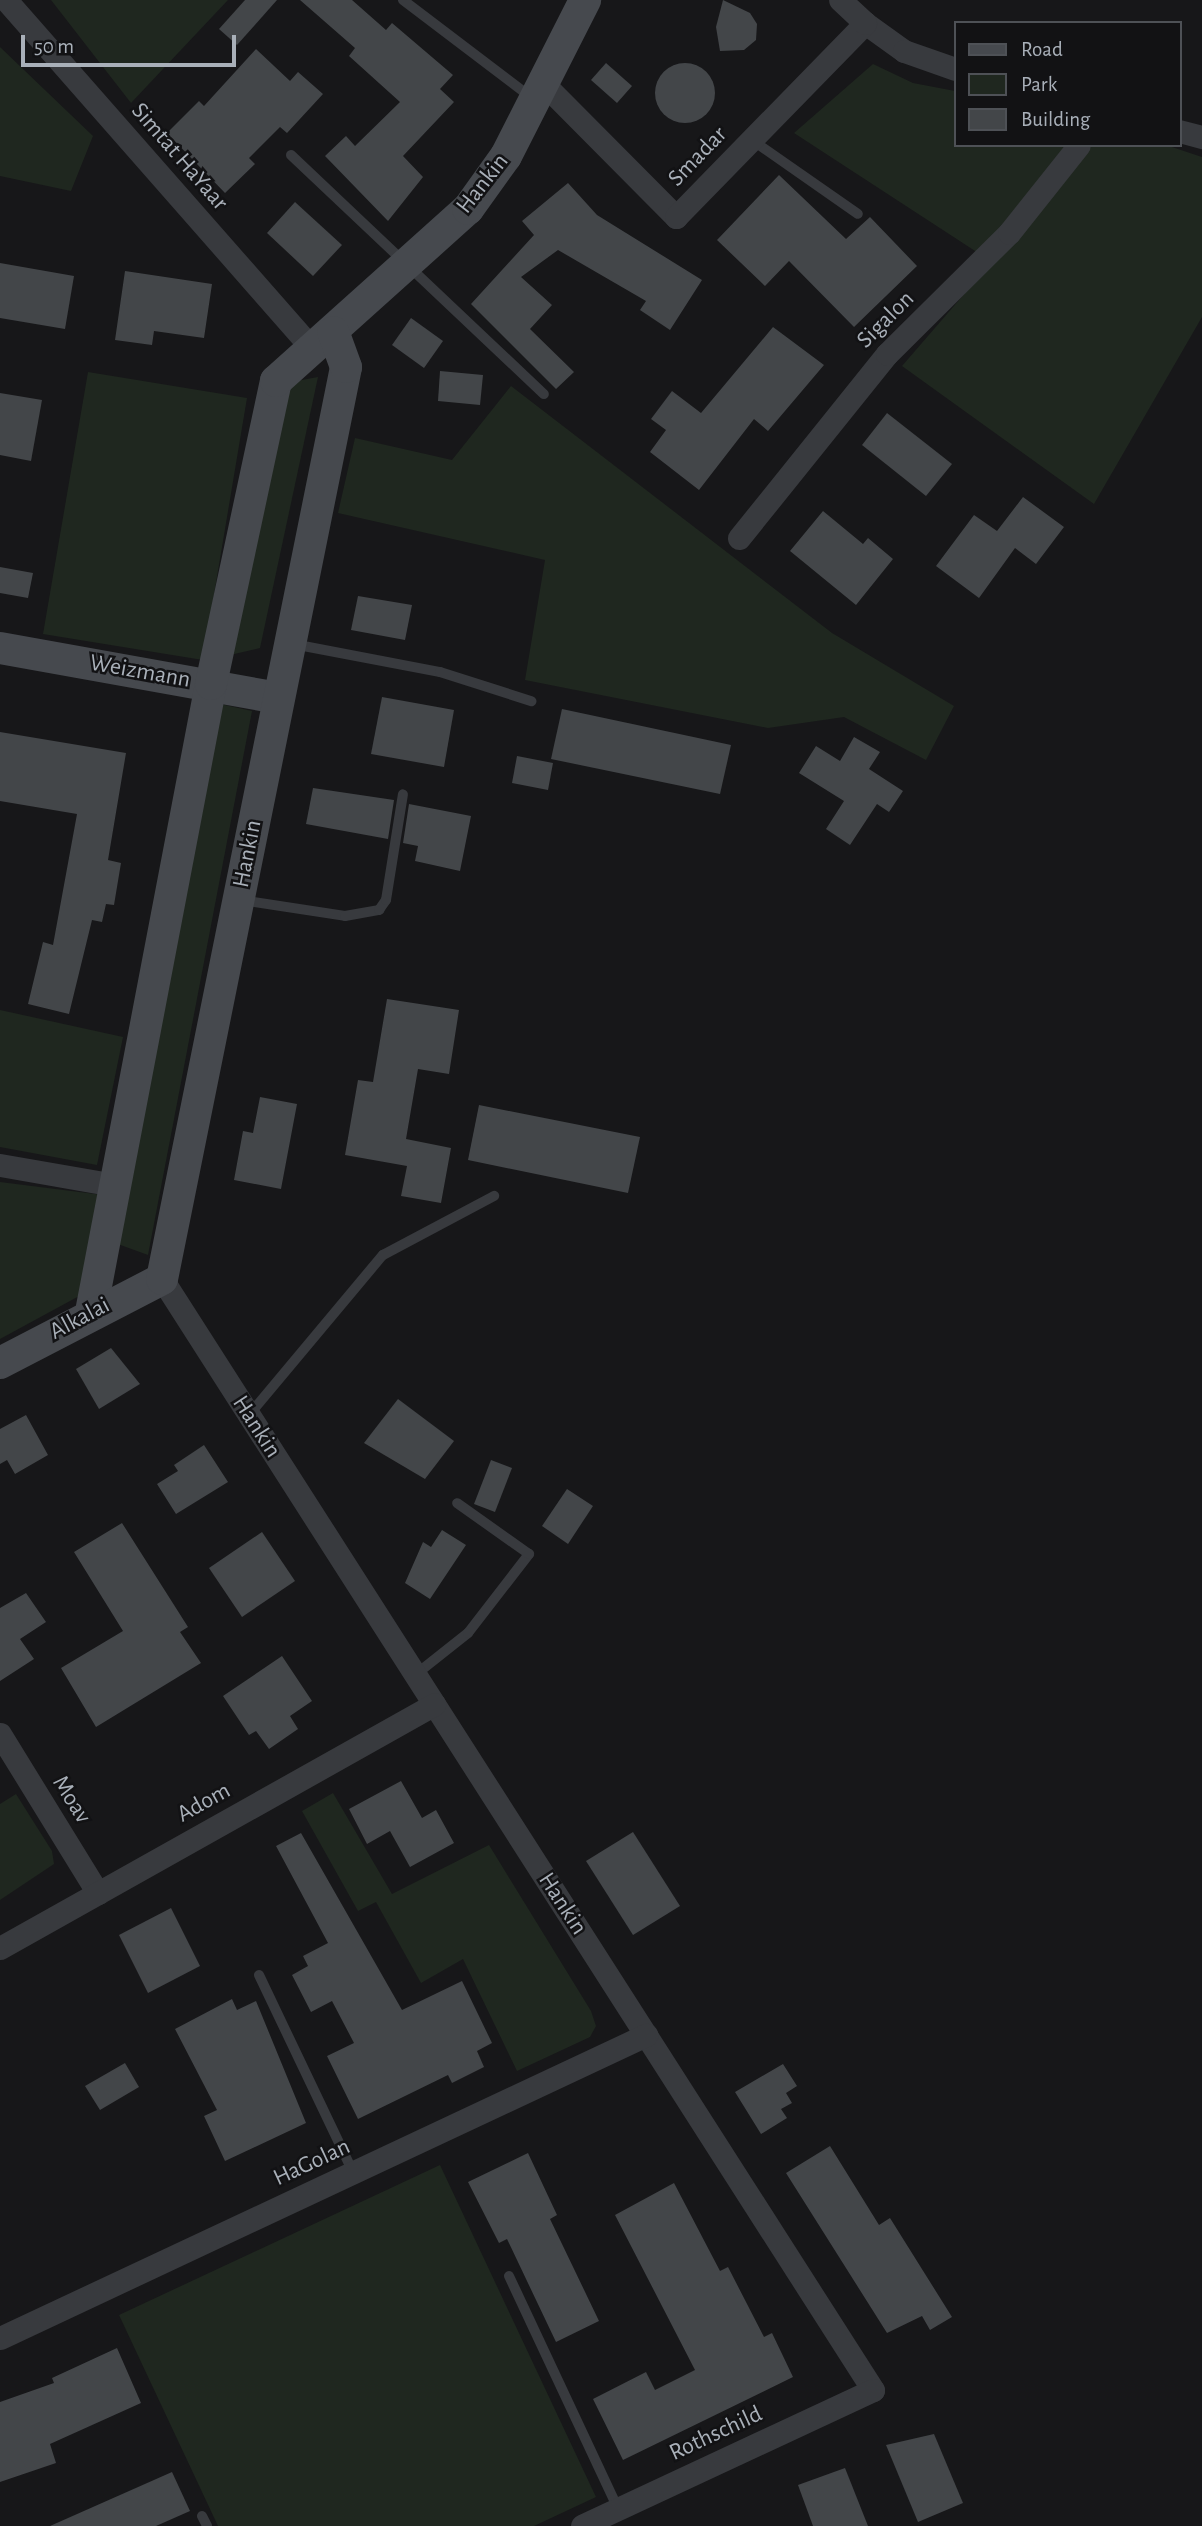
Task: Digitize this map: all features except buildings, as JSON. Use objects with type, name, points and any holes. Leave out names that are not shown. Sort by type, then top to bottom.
[{"type":"street","name":"Simtat HaYaar","points":[[6,0],[323,340]]},
{"type":"street","name":"Hankin","points":[[91,1312],[211,684],[276,381],[468,209],[506,156],[585,0]]},
{"type":"street","points":[[840,0],[865,23],[904,51],[954,69]]},
{"type":"street","name":"Smadar","points":[[539,92],[676,217],[865,23]]},
{"type":"street","points":[[1181,132],[1202,137]]},
{"type":"street","name":"Sigalon","points":[[739,538],[887,354],[1009,233],[1077,147]]},
{"type":"street","name":"Hankin","points":[[323,340],[346,367],[162,1279],[873,2390]]},
{"type":"street","name":"Weizmann","points":[[0,649],[279,698]]},
{"type":"street","points":[[0,1165],[115,1185]]},
{"type":"street","name":"Alkalai","points":[[0,1363],[91,1312],[162,1279]]},
{"type":"street","name":"Adom","points":[[0,1948],[433,1704]]},
{"type":"street","name":"Moav","points":[[0,1734],[98,1893]]},
{"type":"street","name":"HaGolan","points":[[0,2338],[646,2035]]},
{"type":"street","name":"Rothschild","points":[[582,2526],[873,2390]]},
{"type":"lane","points":[[403,0],[539,92]]},
{"type":"lane","points":[[752,140],[858,214]]},
{"type":"lane","points":[[291,156],[544,394]]},
{"type":"lane","points":[[290,643],[440,672],[531,701]]},
{"type":"lane","points":[[239,899],[345,915],[379,910],[386,900],[403,794]]},
{"type":"lane","points":[[249,1415],[383,1255],[494,1196]]},
{"type":"lane","points":[[415,1675],[468,1633],[529,1554],[457,1503]]},
{"type":"lane","points":[[259,1975],[354,2172]]},
{"type":"lane","points":[[509,2276],[618,2509]]},
{"type":"green space","points":[[51,0],[228,0],[131,103]]},
{"type":"green space","points":[[0,47],[93,136],[71,191],[0,176]]},
{"type":"green space","points":[[873,64],[913,83],[954,91],[954,147],[1172,147],[1202,157],[1202,317],[1094,504],[902,366],[992,262],[794,133]]},
{"type":"green space","points":[[88,372],[247,398],[203,660],[43,634]]},
{"type":"green space","points":[[318,377],[260,648],[230,655],[286,383]]},
{"type":"green space","points":[[511,386],[832,633],[954,706],[926,760],[844,717],[768,728],[525,680],[545,560],[338,513],[355,438],[452,460]]},
{"type":"green space","points":[[220,704],[252,711],[148,1255],[115,1243]]},
{"type":"green space","points":[[0,1010],[123,1037],[97,1165],[0,1147]]},
{"type":"green space","points":[[0,1182],[103,1195],[81,1295],[0,1339]]},
{"type":"green space","points":[[333,1793],[392,1894],[489,1845],[591,2011],[596,2026],[590,2037],[517,2071],[463,1959],[421,1983],[376,1902],[358,1911],[302,1811]]},
{"type":"green space","points":[[16,1794],[52,1851],[54,1864],[0,1900],[0,1804]]},
{"type":"green space","points":[[440,2165],[596,2497],[534,2526],[218,2526],[119,2315]]}]
